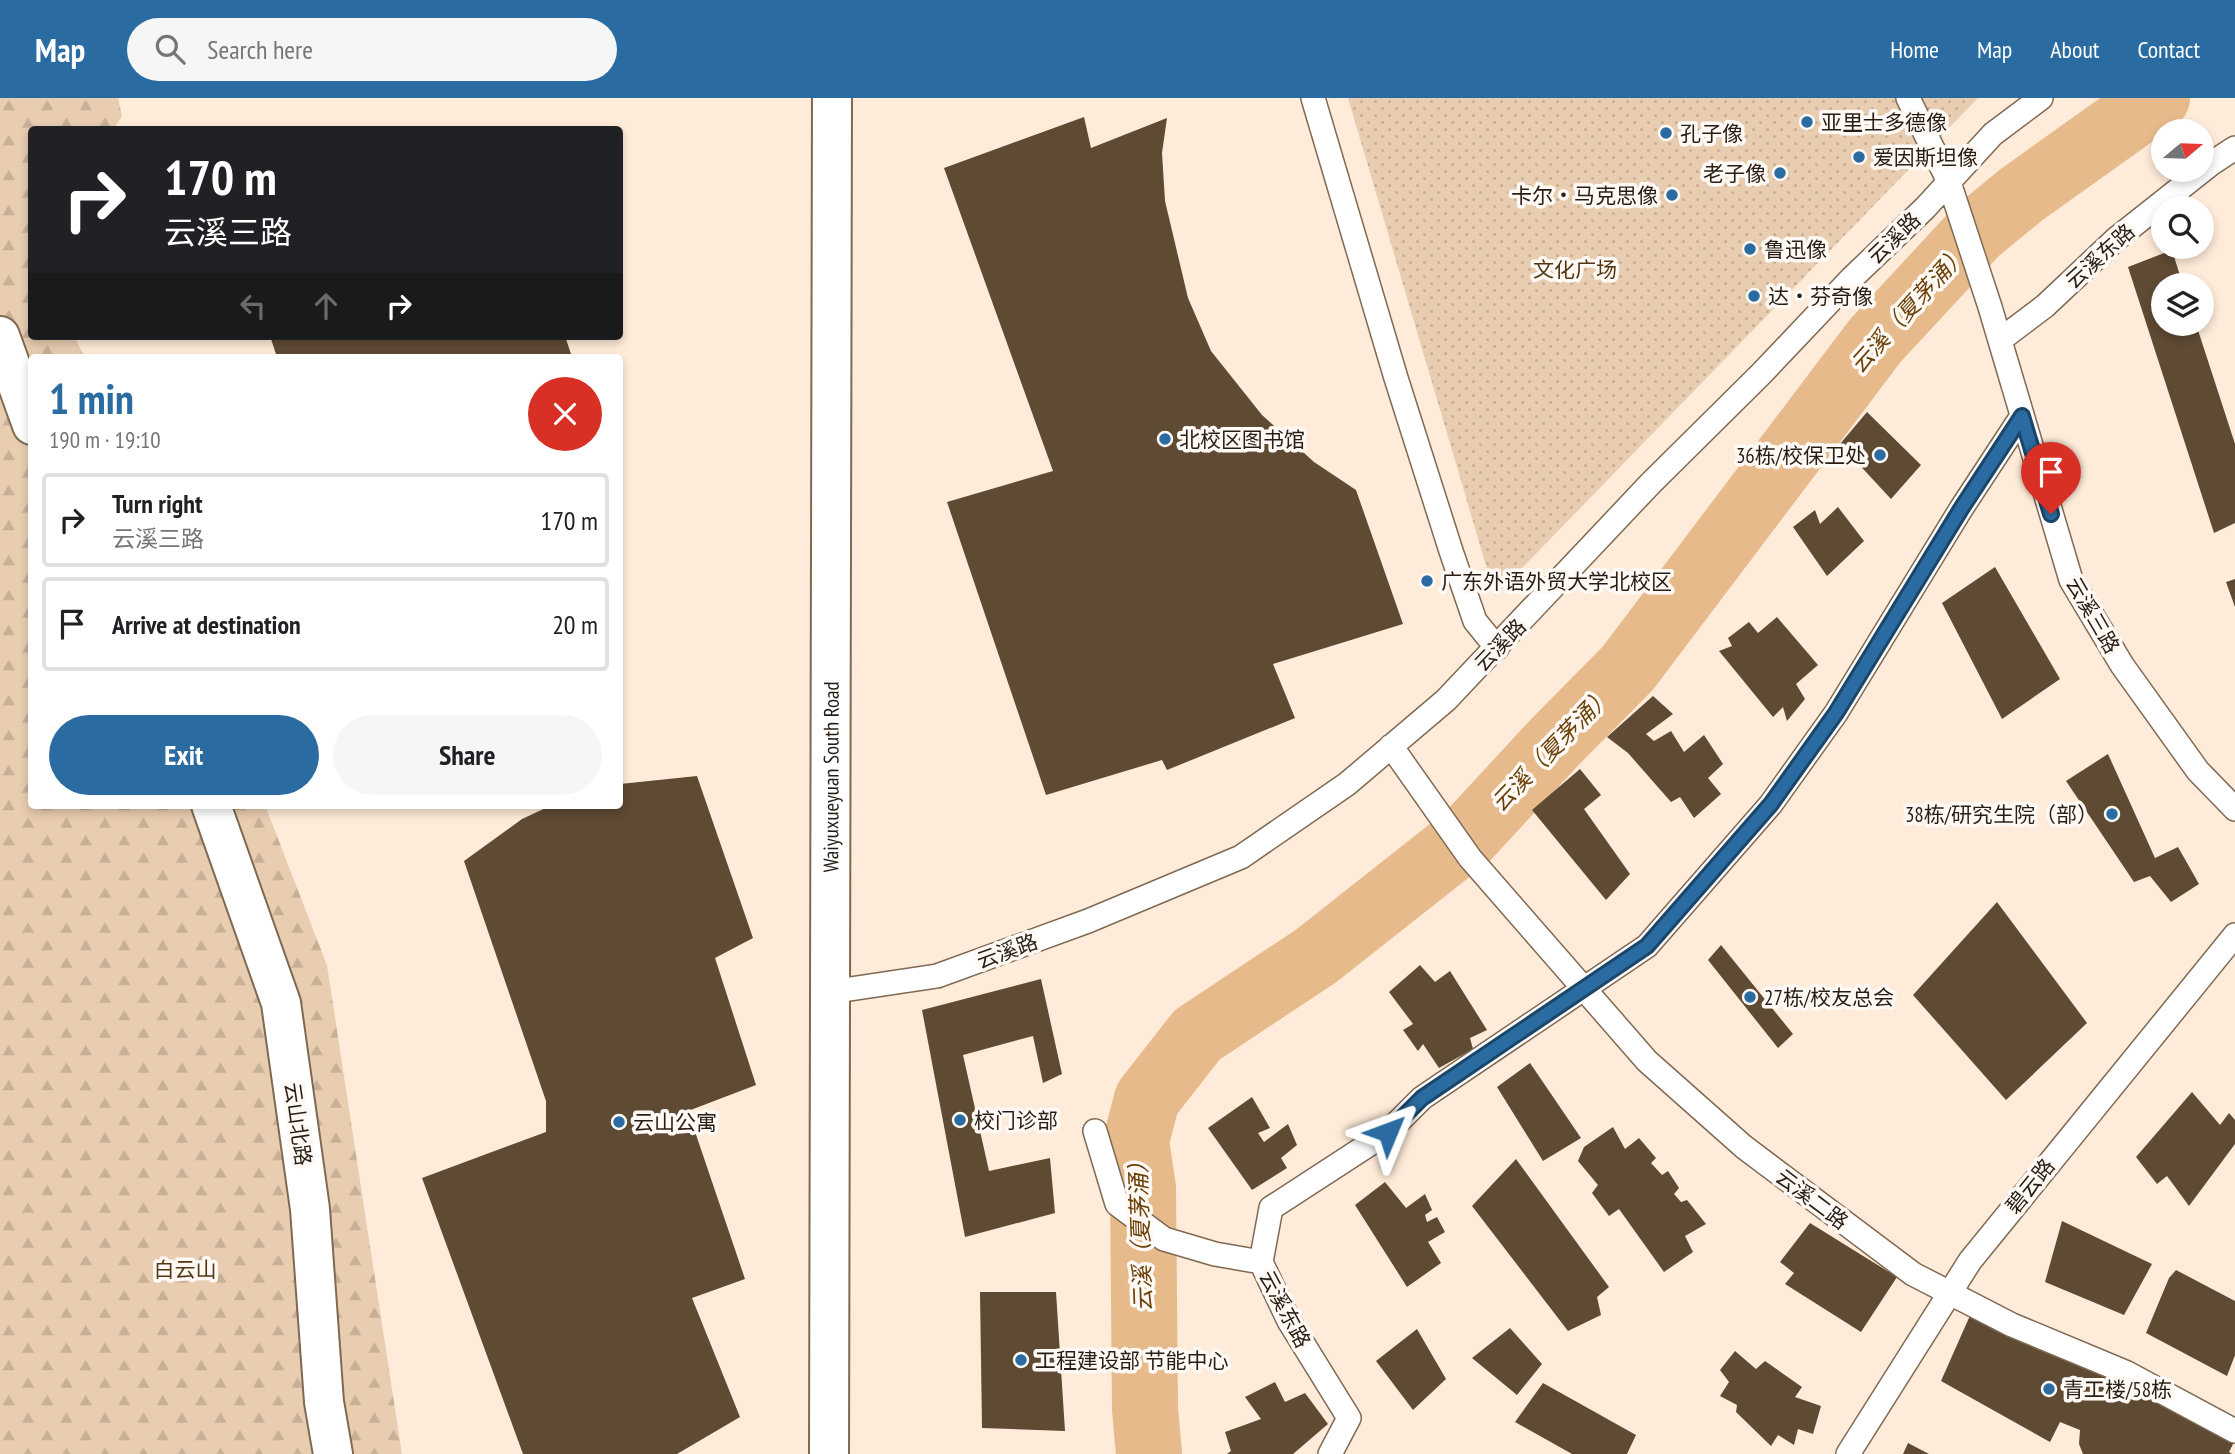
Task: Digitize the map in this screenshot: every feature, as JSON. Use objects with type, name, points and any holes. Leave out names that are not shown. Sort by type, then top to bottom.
[{"type":"street","name":"Waiyuxueyuan South Road","points":[[830,1454],[830,992],[837,100]]},
{"type":"street","points":[[0,336],[28,414]]},
{"type":"street","name":"云山北路","points":[[212,809],[281,1003],[310,1209],[324,1402],[333,1454]]},
{"type":"lane","points":[[1313,98],[1451,551],[1475,621],[1497,648]]},
{"type":"lane","name":"云溪三路","points":[[1908,98],[1949,182],[1990,307],[2071,580],[2130,676],[2198,771],[2235,809]]},
{"type":"lane","name":"云溪路","points":[[830,992],[937,976],[1088,921],[1241,858],[1347,783],[1446,700],[1650,484],[1762,373],[1993,134],[2041,98]]},
{"type":"lane","name":"云溪东路","points":[[2000,340],[2045,306],[2116,239],[2235,148]]},
{"type":"lane","name":"云溪东路","points":[[1330,1454],[1349,1418],[1289,1321],[1261,1262],[1271,1208],[1388,1132],[1422,1098],[1647,946],[1771,804],[1836,713],[1961,509],[2022,416]]},
{"type":"lane","name":"云溪二路","points":[[1391,746],[1470,858],[1647,1061],[1744,1147],[1913,1274],[2012,1325],[2125,1372],[2235,1431]]},
{"type":"lane","name":"碧云路","points":[[1848,1454],[1970,1261],[2235,935]]},
{"type":"lane","points":[[1095,1131],[1117,1204],[1164,1239],[1215,1254],[1261,1262]]},
{"type":"shaded area","name":"广东外语外贸大学北校区","points":[[118,98],[2235,98],[2235,1454],[402,1454],[327,965],[267,809],[623,809],[623,354],[83,354],[78,340],[623,340],[623,126],[116,126],[122,116]]},
{"type":"green space","name":"白云山","points":[[0,98],[118,98],[122,116],[116,126],[28,126],[28,340],[77,340],[83,354],[28,354],[28,809],[267,809],[327,965],[402,1454],[0,1454]]},
{"type":"green space","name":"文化广场","points":[[1348,98],[1978,98],[1495,596]]},
{"type":"building","name":"北校区图书馆","points":[[1084,117],[1091,148],[1167,118],[1162,153],[1165,201],[1188,298],[1211,351],[1262,415],[1314,462],[1356,490],[1403,624],[1273,664],[1295,718],[1167,770],[1162,760],[1046,795],[947,502],[1053,471],[944,168]]},
{"type":"building","points":[[2151,258],[2175,259],[2179,273],[2151,273],[2151,336],[2200,336],[2235,444],[2235,523],[2214,533],[2128,267]]},
{"type":"building","points":[[271,340],[566,340],[571,354],[276,354]]},
{"type":"building","name":"36栋/校保卫处","points":[[1867,412],[1921,465],[1891,499],[1840,444]]},
{"type":"building","points":[[1838,507],[1864,541],[1827,576],[1793,527],[1815,510],[1820,524]]},
{"type":"building","points":[[1995,567],[2060,679],[2002,719],[1942,603]]},
{"type":"building","points":[[2235,579],[2235,607],[2226,582]]},
{"type":"building","points":[[1777,617],[1818,665],[1796,684],[1805,699],[1787,721],[1783,707],[1773,717],[1719,651],[1732,646],[1728,638],[1749,622],[1758,633]]},
{"type":"building","points":[[1653,696],[1673,714],[1646,734],[1654,741],[1671,731],[1684,752],[1704,735],[1723,764],[1708,778],[1721,794],[1694,818],[1680,797],[1671,802],[1628,753],[1607,737]]},
{"type":"building","name":"38栋/研究生院（部）","points":[[2108,754],[2155,858],[2178,847],[2199,884],[2171,902],[2150,876],[2134,882],[2066,781]]},
{"type":"building","points":[[1580,769],[1601,795],[1584,809],[1630,874],[1606,900],[1532,810]]},
{"type":"building","name":"云山公寓","points":[[697,776],[753,938],[715,958],[756,1085],[688,1111],[745,1279],[692,1298],[740,1417],[677,1454],[523,1454],[422,1178],[546,1132],[546,1101],[464,861],[522,819],[543,809],[623,809],[623,784]]},
{"type":"building","points":[[1997,902],[2087,1023],[2006,1100],[1913,995]]},
{"type":"building","name":"27栋/校友总会","points":[[1721,945],[1793,1034],[1778,1048],[1708,960]]},
{"type":"building","points":[[1420,965],[1435,982],[1450,971],[1487,1030],[1470,1038],[1473,1049],[1439,1068],[1423,1044],[1418,1051],[1403,1030],[1413,1024],[1389,992]]},
{"type":"building","name":"校门诊部","points":[[1041,979],[1062,1074],[1043,1083],[1033,1036],[963,1055],[989,1171],[1050,1158],[1055,1213],[965,1237],[922,1010]]},
{"type":"building","points":[[1530,1063],[1581,1138],[1543,1161],[1497,1087]]},
{"type":"building","points":[[2192,1092],[2220,1125],[2229,1113],[2235,1120],[2235,1144],[2189,1206],[2167,1176],[2157,1184],[2136,1157]]},
{"type":"building","points":[[1252,1097],[1270,1128],[1258,1133],[1264,1142],[1288,1124],[1297,1145],[1281,1158],[1287,1168],[1252,1190],[1208,1128]]},
{"type":"building","points":[[1613,1127],[1625,1149],[1639,1138],[1656,1158],[1651,1163],[1662,1175],[1668,1171],[1679,1188],[1674,1194],[1681,1202],[1687,1200],[1706,1224],[1685,1236],[1693,1252],[1664,1272],[1619,1209],[1609,1216],[1592,1193],[1598,1185],[1578,1161],[1584,1147]]},
{"type":"building","points":[[1516,1159],[1609,1287],[1597,1297],[1601,1315],[1568,1331],[1472,1206]]},
{"type":"building","points":[[1385,1182],[1406,1208],[1425,1194],[1432,1210],[1425,1215],[1427,1222],[1437,1217],[1445,1232],[1428,1242],[1441,1263],[1407,1287],[1355,1205]]},
{"type":"building","points":[[2062,1221],[2152,1264],[2124,1315],[2045,1282]]},
{"type":"building","points":[[1810,1223],[1897,1277],[1861,1332],[1785,1284],[1794,1273],[1780,1262]]},
{"type":"building","points":[[2176,1270],[2235,1301],[2235,1355],[2227,1376],[2146,1333],[2169,1278]]},
{"type":"building","name":"工程建设部 节能中心","points":[[980,1292],[1056,1292],[1065,1431],[982,1428]]},
{"type":"building","name":"青工楼/58栋","points":[[1972,1311],[2093,1366],[2234,1442],[2229,1452],[2232,1454],[2083,1454],[2079,1444],[2080,1430],[2060,1422],[2050,1442],[1941,1381]]},
{"type":"building","points":[[1510,1328],[1542,1364],[1517,1395],[1472,1358]]},
{"type":"building","points":[[1417,1329],[1446,1379],[1413,1410],[1376,1361]]},
{"type":"building","points":[[1735,1351],[1756,1369],[1765,1361],[1802,1387],[1795,1397],[1821,1406],[1813,1434],[1798,1429],[1794,1445],[1778,1435],[1771,1446],[1736,1412],[1737,1405],[1720,1396],[1729,1382],[1720,1370]]},
{"type":"building","points":[[1275,1382],[1285,1402],[1305,1393],[1328,1424],[1293,1454],[1227,1454],[1231,1451],[1225,1432],[1261,1419],[1245,1397]]},
{"type":"building","points":[[1543,1383],[1636,1435],[1627,1454],[1572,1454],[1515,1422]]},
{"type":"building","points":[[1908,1443],[1929,1454],[1903,1454]]},
{"type":"waterway","name":"云溪（夏茅涌）","points":[[1149,1454],[1145,1409],[1143,1188],[1136,1141],[1147,1099],[1197,1035],[1316,956],[1468,836],[1628,668],[1875,341],[1976,232],[2021,195],[2157,98]]},
{"type":"place","name":"亚里士多德像","points":[[1807,122]]},
{"type":"place","name":"孔子像","points":[[1666,133]]},
{"type":"place","name":"爱因斯坦像","points":[[1859,157]]},
{"type":"place","name":"老子像","points":[[1780,173]]},
{"type":"place","name":"卡尔・马克思像","points":[[1672,195]]},
{"type":"place","name":"鲁迅像","points":[[1750,249]]},
{"type":"place","name":"达・芬奇像","points":[[1754,296]]},
{"type":"place","name":"北校区图书馆","points":[[1165,439]]},
{"type":"place","name":"36栋/校保卫处","points":[[1880,455]]},
{"type":"place","name":"广东外语外贸大学北校区","points":[[1427,581]]},
{"type":"place","name":"38栋/研究生院（部）","points":[[2112,814]]},
{"type":"place","name":"27栋/校友总会","points":[[1750,997]]},
{"type":"place","name":"校门诊部","points":[[960,1120]]},
{"type":"place","name":"云山公寓","points":[[619,1122]]},
{"type":"place","name":"工程建设部 节能中心","points":[[1021,1360]]},
{"type":"place","name":"青工楼/58栋","points":[[2049,1389]]},
{"type":"route","points":[[1388,1132],[1422,1098],[1647,946],[1771,804],[1836,713],[1961,509],[2022,416],[2051,514]]}]
